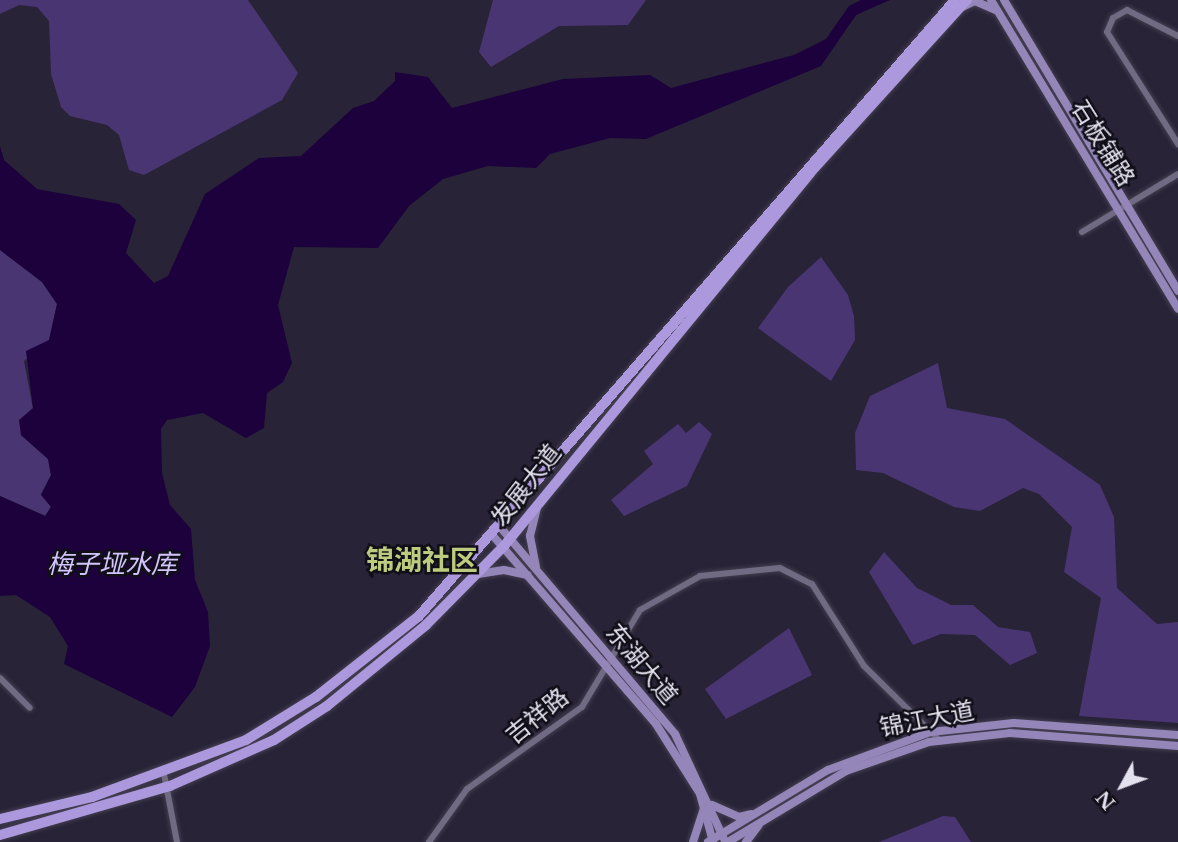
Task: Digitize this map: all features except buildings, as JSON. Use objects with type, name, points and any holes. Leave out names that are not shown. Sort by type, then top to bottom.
[{"type":"highway","name":"发展大道","points":[[0,819],[164,774],[246,740],[316,697],[419,616],[497,533],[804,168],[956,5],[967,0]]},
{"type":"highway","name":"发展大道","points":[[0,835],[170,786],[274,740],[327,706],[475,576],[507,542],[810,173],[956,5]]},
{"type":"main road","name":"石板铺路","points":[[991,0],[1178,291]]},
{"type":"main road","points":[[956,5],[975,1],[1000,13]]},
{"type":"main road","name":"石板铺路","points":[[1006,2],[1124,206],[1178,309]]},
{"type":"main road","points":[[537,569],[530,536],[541,498]]},
{"type":"main road","name":"东湖大道","points":[[497,533],[537,569],[675,734],[725,839]]},
{"type":"main road","name":"东湖大道","points":[[507,542],[529,576],[656,723],[708,806],[712,841]]},
{"type":"main road","points":[[475,576],[504,570],[529,576]]},
{"type":"main road","name":"锦江大道","points":[[712,841],[725,839],[877,747],[931,732],[1014,723],[1178,735]]},
{"type":"main road","name":"锦江大道","points":[[760,817],[846,771],[940,741],[1010,733],[1178,746]]},
{"type":"main road","points":[[693,842],[708,806],[739,817],[760,817],[746,842]]},
{"type":"street","points":[[1178,36],[1127,10],[1113,18],[1107,32],[1178,144]]},
{"type":"street","points":[[1082,232],[1178,174]]},
{"type":"street","name":"吉祥路","points":[[429,842],[467,789],[560,728],[608,667],[640,610],[672,589],[700,576],[780,568],[812,584],[864,666],[940,741]]},
{"type":"street","points":[[0,678],[30,708]]},
{"type":"street","points":[[164,774],[170,786],[177,842]]},
{"type":"shaded area","points":[[0,0],[248,0],[298,73],[282,100],[144,175],[129,170],[119,135],[107,125],[70,116],[61,107],[51,74],[49,21],[37,7],[19,5],[0,14]]},
{"type":"shaded area","points":[[493,0],[646,0],[628,25],[559,26],[491,67],[479,52]]},
{"type":"shaded area","points":[[0,250],[42,282],[57,304],[49,340],[24,361],[33,409],[21,435],[48,459],[51,475],[41,494],[51,506],[46,516],[0,496]]},
{"type":"shaded area","points":[[821,257],[848,295],[854,316],[855,340],[831,381],[758,328],[788,287]]},
{"type":"shaded area","points":[[938,363],[947,408],[1005,419],[1100,485],[1114,517],[1117,588],[1157,624],[1178,622],[1178,723],[1079,716],[1101,598],[1064,572],[1072,527],[1039,494],[1023,488],[980,511],[954,507],[883,473],[856,470],[855,433],[870,396]]},
{"type":"shaded area","points":[[699,422],[712,434],[687,486],[624,516],[611,500],[653,464],[644,451],[678,424],[686,433]]},
{"type":"shaded area","points":[[884,552],[917,588],[951,605],[973,605],[998,627],[1030,632],[1037,653],[1010,665],[975,635],[941,634],[913,645],[869,572]]},
{"type":"shaded area","points":[[789,628],[812,675],[726,719],[705,689]]},
{"type":"shaded area","points":[[943,816],[955,817],[971,842],[879,842]]},
{"type":"water","name":"梅子垭水库","points":[[861,0],[890,0],[856,15],[821,66],[646,139],[610,138],[550,154],[536,168],[488,166],[443,179],[409,206],[378,248],[294,247],[278,305],[292,363],[283,382],[267,393],[264,428],[246,438],[203,413],[167,420],[161,429],[162,473],[170,505],[191,529],[195,580],[208,612],[210,646],[195,687],[172,717],[64,664],[68,646],[50,617],[16,595],[0,596],[0,496],[45,516],[51,507],[41,495],[51,475],[48,459],[21,435],[19,420],[33,408],[26,351],[49,340],[57,304],[42,282],[0,250],[0,146],[4,160],[37,189],[119,204],[136,220],[126,253],[154,283],[168,276],[205,194],[259,158],[301,156],[353,108],[374,101],[395,81],[395,72],[428,77],[452,108],[563,79],[650,75],[671,88],[794,55],[826,39],[849,6]]},
{"type":"district","name":"锦湖社区","points":[[422,561]]}]
